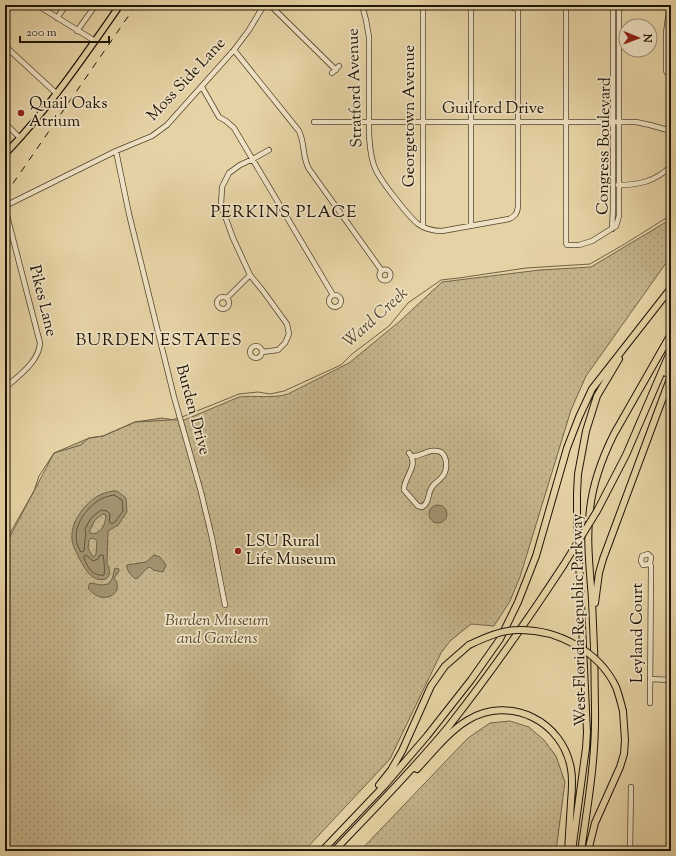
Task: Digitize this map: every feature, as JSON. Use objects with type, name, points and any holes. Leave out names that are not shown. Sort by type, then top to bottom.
[{"type":"highway","points":[[322,851],[369,802],[451,706],[482,665],[506,627],[518,602],[536,556],[567,448],[592,389],[671,288]]},
{"type":"highway","name":"West Florida Republic Parkway","points":[[581,851],[593,766],[595,732],[594,632],[588,539],[590,509],[598,471],[614,434],[671,334]]},
{"type":"highway","points":[[572,851],[587,732],[576,493],[578,474],[586,431],[597,396],[632,337]]},
{"type":"highway","points":[[334,851],[389,794],[448,726],[516,635],[563,566],[596,511],[626,455],[671,350]]},
{"type":"highway","points":[[638,428],[647,416],[671,362]]},
{"type":"highway","points":[[594,632],[596,593],[603,559],[671,376]]},
{"type":"highway","points":[[369,802],[402,751],[431,686],[445,666],[469,645],[498,633],[517,630],[542,632],[563,638],[581,648],[596,660],[616,687],[623,711],[625,740],[624,754],[596,823],[588,851]]},
{"type":"highway","points":[[389,794],[399,787],[457,728],[468,720],[483,713],[496,711],[509,711],[526,714],[541,721],[550,728],[562,743],[568,755],[572,769],[568,851]]},
{"type":"main road","points":[[5,154],[57,94],[120,5]]},
{"type":"street","points":[[37,5],[95,41]]},
{"type":"street","points":[[57,18],[66,5]]},
{"type":"street","name":"Moss Side Lane","points":[[5,207],[116,151],[152,136],[167,125],[234,50],[249,30],[264,5]]},
{"type":"street","points":[[270,5],[336,70]]},
{"type":"street","name":"Stratford Avenue","points":[[362,5],[369,37],[370,149],[375,168],[383,181],[413,220],[423,227]]},
{"type":"street","name":"Georgetown Avenue","points":[[423,5],[423,227]]},
{"type":"street","points":[[471,5],[471,226]]},
{"type":"street","points":[[423,227],[434,231],[442,231],[509,219],[515,216],[518,207],[518,7],[503,5]]},
{"type":"street","points":[[566,5],[566,243],[567,245],[586,244],[612,229]]},
{"type":"street","name":"Congress Boulevard","points":[[612,229],[613,5]]},
{"type":"street","name":"Congress Boulevard","points":[[612,229],[618,222],[619,210],[619,5]]},
{"type":"street","points":[[670,5],[666,33],[666,71],[671,79]]},
{"type":"street","points":[[77,31],[92,10]]},
{"type":"street","points":[[613,11],[619,11]]},
{"type":"street","points":[[5,46],[57,94]]},
{"type":"street","points":[[234,50],[265,86],[299,131],[302,138],[305,162],[309,169],[382,271]]},
{"type":"street","points":[[612,67],[619,67]]},
{"type":"street","points":[[202,87],[219,117],[234,128],[333,295]]},
{"type":"street","name":"Guilford Drive","points":[[314,122],[643,123],[671,131]]},
{"type":"street","points":[[5,123],[20,138]]},
{"type":"street","points":[[262,352],[278,350],[285,343],[289,334],[287,324],[264,290],[250,275],[233,238],[221,205],[222,187],[229,173],[240,164],[269,150]]},
{"type":"street","name":"Burden Drive","points":[[116,151],[132,226],[178,412],[204,505],[225,605]]},
{"type":"street","points":[[613,186],[638,185],[660,174],[671,166]]},
{"type":"street","name":"Pikes Lane","points":[[5,207],[40,344],[40,352],[35,359],[5,388]]},
{"type":"street","points":[[613,210],[619,210]]},
{"type":"street","points":[[227,298],[250,275]]},
{"type":"street","points":[[434,451],[441,452],[446,459],[444,474],[431,488],[427,503],[422,507],[418,506],[404,490],[405,482],[411,472],[410,455],[415,457],[426,452],[434,451]]},
{"type":"street","name":"Leyland Court","points":[[650,564],[650,703]]},
{"type":"street","points":[[650,679],[671,680]]},
{"type":"street","points":[[630,851],[631,787]]},
{"type":"green space","name":"Burden Museum and Gardens","points":[[671,219],[671,256],[586,376],[571,410],[520,577],[510,601],[494,626],[471,624],[450,641],[441,653],[390,759],[304,851],[5,851],[5,546],[54,453],[89,438],[103,436],[135,422],[162,418],[182,421],[239,397],[276,396],[288,394],[349,363],[400,321],[442,282],[540,270],[591,267]]},
{"type":"green space","points":[[510,721],[529,727],[544,740],[556,756],[565,782],[556,851],[360,851],[468,738],[490,723]]},
{"type":"water","points":[[111,491],[117,491],[126,498],[127,512],[118,525],[108,531],[107,564],[109,574],[106,579],[100,580],[88,573],[78,556],[72,538],[76,519],[87,504],[98,496]],"holes":[[[103,514],[106,515],[101,529],[93,534],[89,532],[95,520]],[[91,538],[97,541],[96,554],[93,557],[88,548],[89,540]]]},
{"type":"water","points":[[434,505],[442,505],[447,510],[445,521],[442,523],[434,523],[429,518],[429,510]]},
{"type":"water","points":[[154,555],[160,557],[166,565],[163,572],[153,570],[150,567],[135,579],[130,574],[127,565],[146,562]]},
{"type":"water","points":[[115,568],[119,569],[114,578],[117,583],[117,588],[115,593],[111,596],[100,597],[88,588],[90,583],[102,585],[108,584],[112,579]]},
{"type":"waterway","name":"Ward Creek","points":[[182,417],[239,394],[258,392],[270,394],[284,391],[341,365],[352,354],[389,326],[408,303],[441,280],[526,268],[590,264],[671,215]]},
{"type":"waterway","name":"Ward Creek","points":[[5,542],[34,491],[39,476],[54,453],[81,445],[89,438],[103,436],[135,422],[171,420],[179,418]]},
{"type":"railway","points":[[5,195],[136,5]]},
{"type":"place","name":"Quail Oaks Atrium","points":[[21,113]]},
{"type":"place","name":"LSU Rural Life Museum","points":[[238,551]]},
{"type":"district","name":"PERKINS PLACE","points":[[284,213]]},
{"type":"district","name":"BURDEN ESTATES","points":[[159,341]]}]
